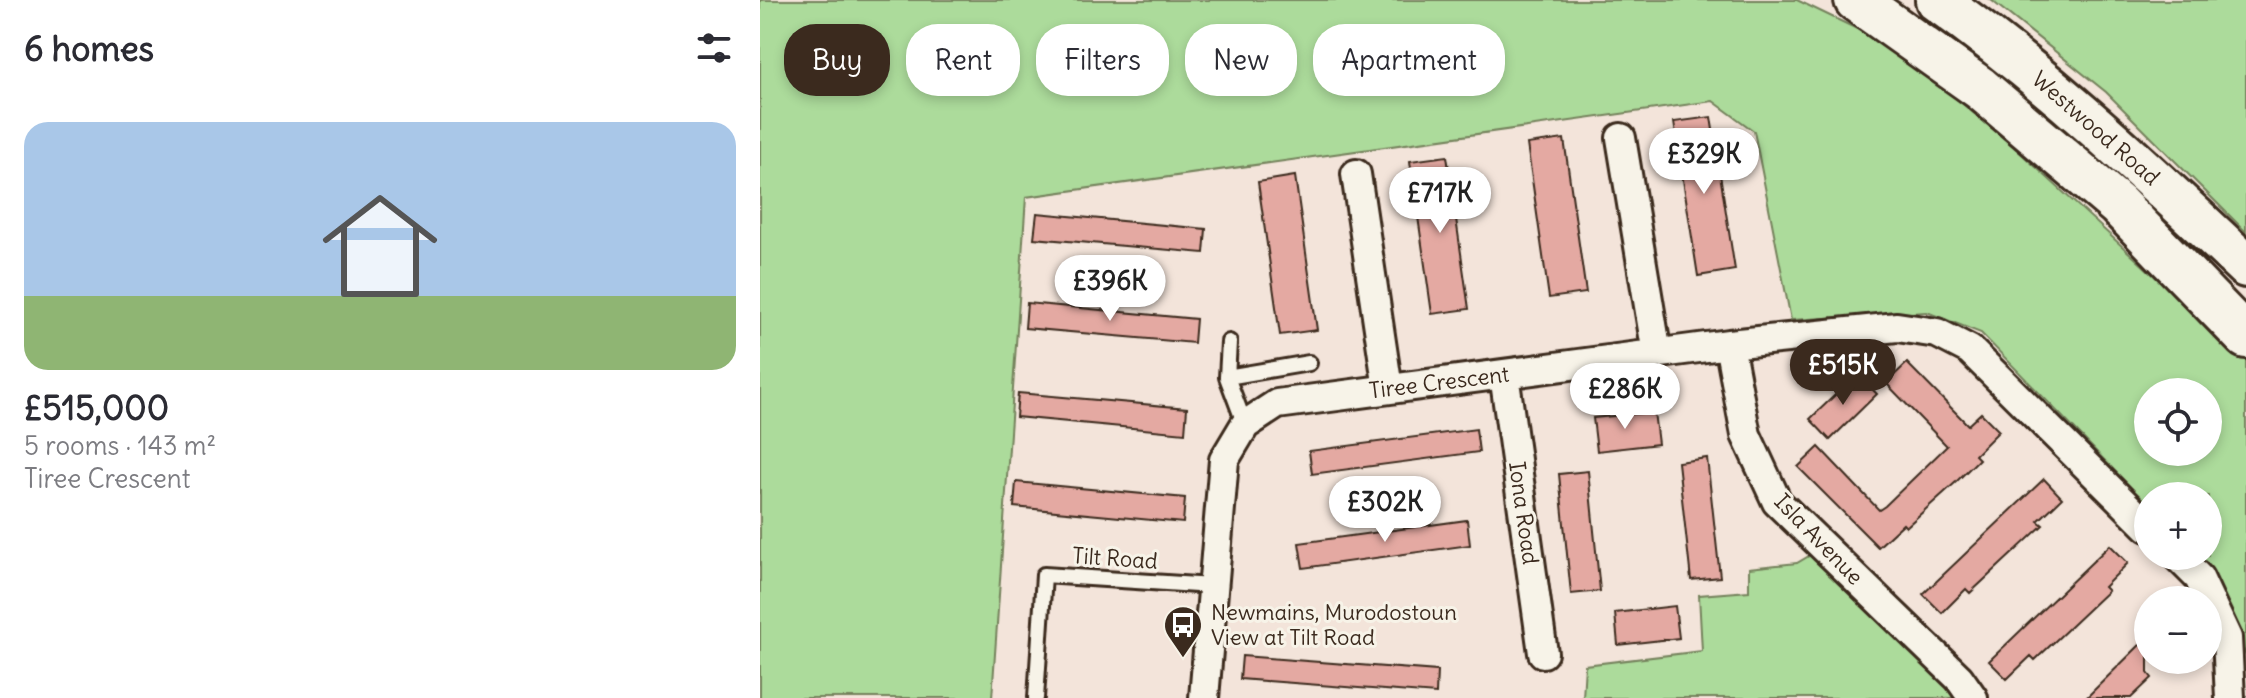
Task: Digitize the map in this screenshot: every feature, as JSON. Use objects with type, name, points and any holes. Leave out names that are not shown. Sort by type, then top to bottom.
[{"type":"main road","points":[[1856,0],[1980,88],[2118,205],[2246,337]]},
{"type":"main road","name":"Westwood Road","points":[[1937,0],[2001,46],[2144,169],[2246,266]]},
{"type":"street","points":[[1621,138],[1657,354]]},
{"type":"street","points":[[1356,174],[1388,389]]},
{"type":"street","name":"Tiree Crescent","points":[[1205,685],[1224,460],[1245,425],[1277,404],[1729,344],[1897,327],[1937,333],[1970,350],[2134,513]]},
{"type":"street","name":"Isla Avenue","points":[[1729,344],[1746,435],[1777,502],[1959,678],[1973,698]]},
{"type":"street","name":"Iona Road","points":[[1504,374],[1543,653]]},
{"type":"street","points":[[2191,570],[2199,578],[2227,638],[2235,695]]},
{"type":"lane","points":[[1229,342],[1227,377],[1245,425]]},
{"type":"lane","points":[[1227,377],[1309,363]]},
{"type":"lane","name":"Tilt Road","points":[[1036,698],[1044,575],[1212,586]]},
{"type":"green space","points":[[760,0],[1797,0],[1857,29],[1916,65],[2014,147],[2246,360],[2246,655],[2222,606],[2222,586],[2213,586],[2205,570],[2222,570],[2222,482],[2134,482],[2134,491],[1981,333],[1927,312],[1791,320],[1754,131],[1713,101],[1026,197],[992,698],[760,698]]},
{"type":"green space","points":[[1991,0],[2246,0],[2246,232],[2106,92]]},
{"type":"green space","points":[[1814,553],[1966,698],[1583,698],[1585,665],[1702,651],[1699,595],[1749,591],[1749,568],[1797,563]]},
{"type":"building","points":[[1711,117],[1735,270],[1698,276],[1674,122]]},
{"type":"building","points":[[1564,139],[1586,293],[1549,298],[1527,144]]},
{"type":"building","points":[[1447,156],[1469,309],[1432,314],[1410,161]]},
{"type":"building","points":[[1295,176],[1317,330],[1280,335],[1258,182]]},
{"type":"building","points":[[1037,213],[1206,229],[1204,253],[1034,238]]},
{"type":"building","points":[[1027,303],[1196,319],[1194,343],[1025,328]]},
{"type":"building","points":[[1907,363],[1968,425],[1981,413],[1999,431],[1975,455],[1979,459],[1956,482],[1906,527],[1903,524],[1878,547],[1798,467],[1819,447],[1879,510],[1885,506],[1947,446],[1886,383]]},
{"type":"building","points":[[1857,374],[1877,394],[1830,440],[1810,419]]},
{"type":"building","points":[[1018,393],[1187,408],[1185,433],[1016,417]]},
{"type":"building","points":[[1654,412],[1658,444],[1597,451],[1593,418]]},
{"type":"building","points":[[1476,429],[1479,452],[1312,474],[1309,451]]},
{"type":"building","points":[[1707,458],[1720,577],[1691,580],[1678,462]]},
{"type":"building","points":[[1588,471],[1600,591],[1571,594],[1559,474]]},
{"type":"building","points":[[2044,479],[2062,498],[2038,521],[2043,525],[1970,593],[1966,589],[1942,613],[1923,594]]},
{"type":"building","points":[[1016,482],[1185,498],[1183,523],[1014,507]]},
{"type":"building","points":[[1467,520],[1470,545],[1303,568],[1299,543]]},
{"type":"building","points":[[2110,545],[2128,563],[2104,587],[2108,591],[2035,660],[2031,656],[2007,679],[1989,661]]},
{"type":"building","points":[[1675,606],[1679,638],[1618,645],[1615,613]]},
{"type":"building","points":[[2134,651],[2134,674],[2149,674],[2152,678],[2131,698],[2086,698]]},
{"type":"building","points":[[1242,656],[1437,671],[1436,694],[1240,679]]},
{"type":"place","name":"Newmains, Murodostoun View at Tilt Road","points":[[1183,659]]}]
